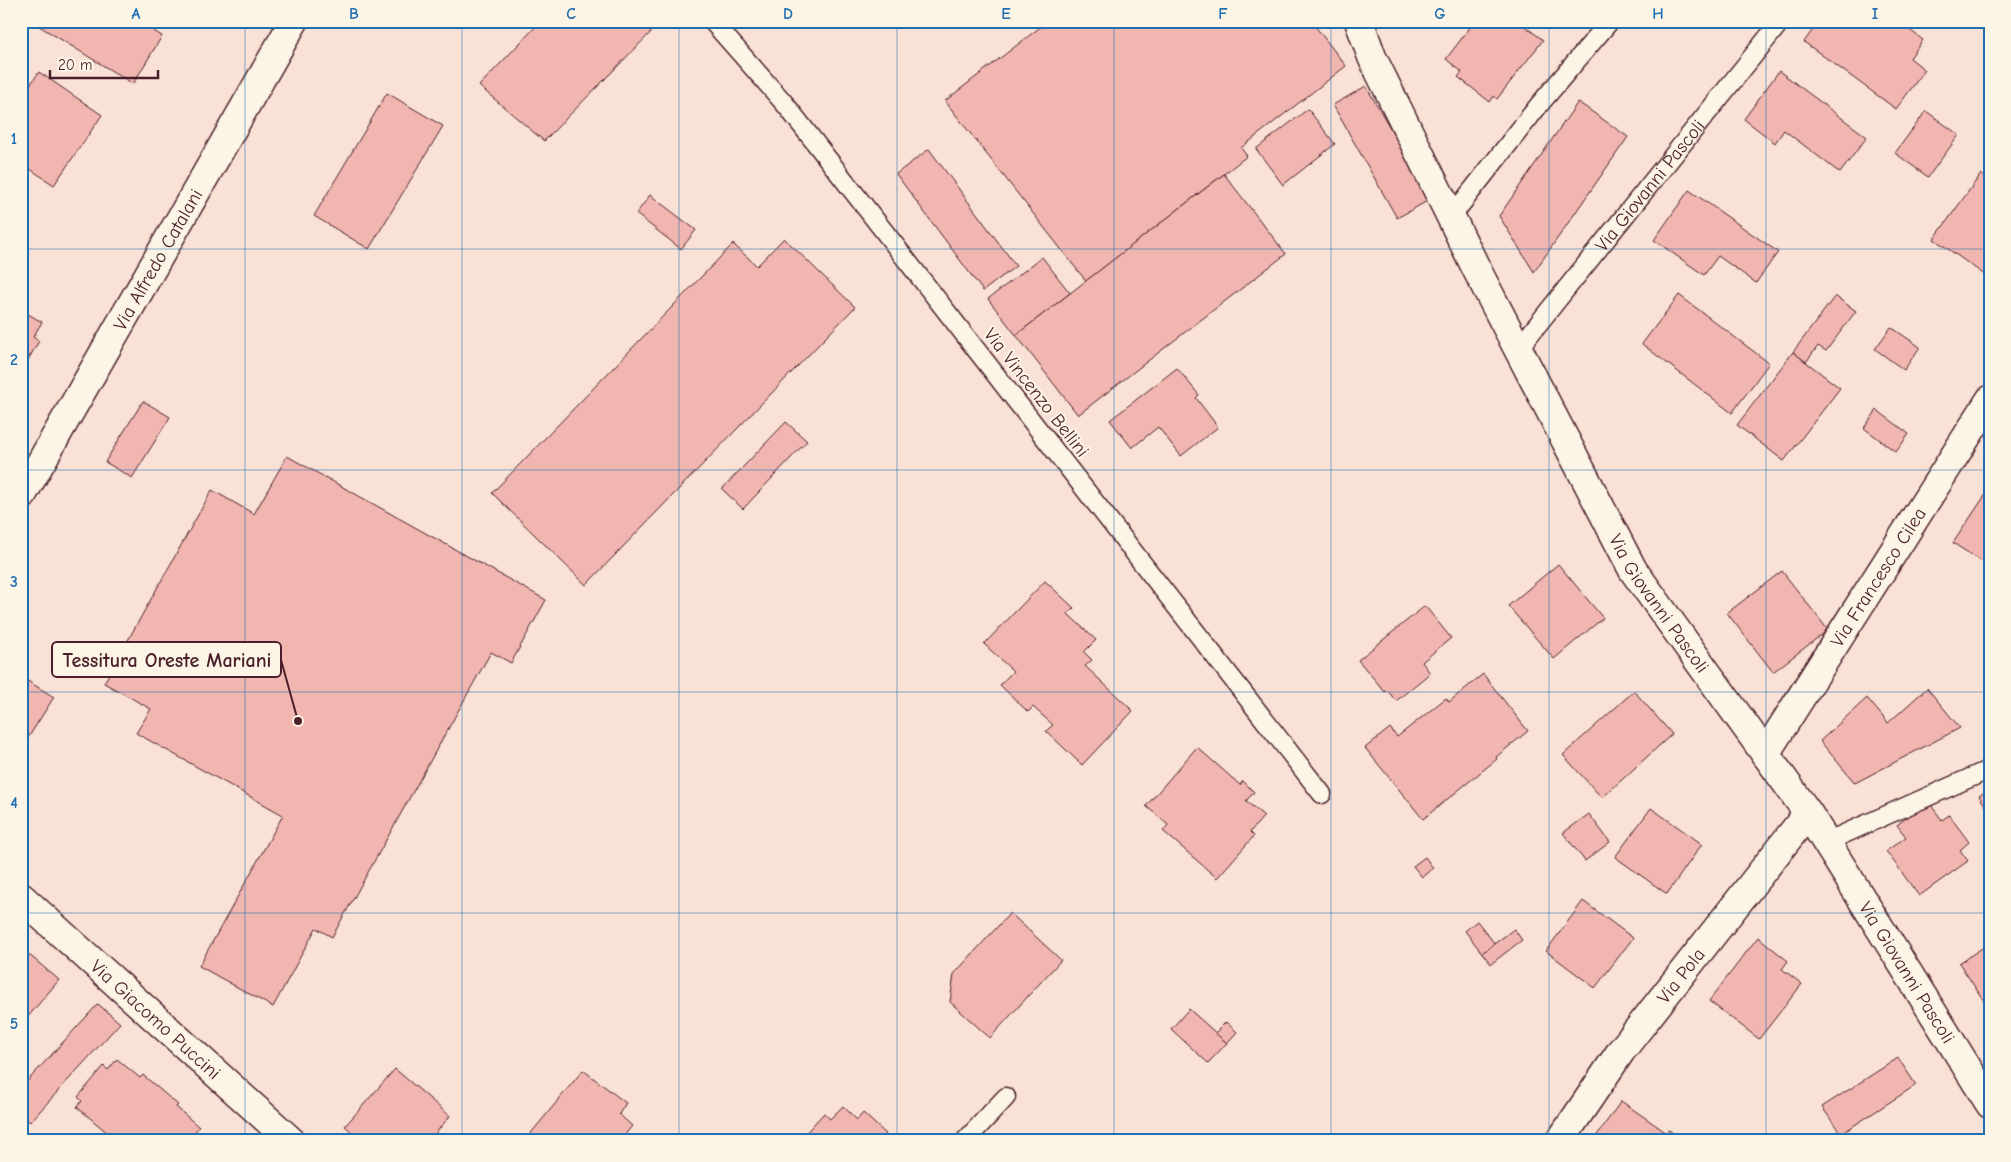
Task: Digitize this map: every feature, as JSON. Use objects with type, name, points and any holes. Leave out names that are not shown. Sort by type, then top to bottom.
[{"type":"street","name":"Via Alfredo Catalani","points":[[21,497],[294,21]]},
{"type":"street","name":"Via Giovanni Pascoli","points":[[1358,21],[1372,57],[1451,217],[1633,570],[1808,814],[1990,1104]]},
{"type":"street","name":"Via Francesco Cilea","points":[[1765,754],[1990,400]]},
{"type":"street","name":"Via Pola","points":[[1560,1141],[1621,1050],[1808,814]]},
{"type":"street","name":"Via Giacomo Puccini","points":[[21,897],[291,1141]]},
{"type":"lane","name":"Via Vincenzo Bellini","points":[[712,21],[785,104],[1322,794]]},
{"type":"lane","points":[[1451,217],[1539,105],[1610,21]]},
{"type":"lane","name":"Via Giovanni Pascoli","points":[[1518,349],[1781,21]]},
{"type":"lane","points":[[1826,842],[1990,769]]},
{"type":"lane","points":[[965,1141],[1006,1097]]},
{"type":"building","points":[[31,21],[137,21],[162,36],[133,84]]},
{"type":"building","points":[[541,21],[662,21],[544,141],[479,86]]},
{"type":"building","points":[[1048,21],[1311,21],[1346,66],[1241,148],[1247,156],[1086,281],[945,101]]},
{"type":"building","points":[[1475,21],[1518,21],[1543,40],[1497,99],[1494,96],[1490,102],[1458,77],[1462,72],[1446,59]]},
{"type":"building","points":[[1819,21],[1898,21],[1923,40],[1910,58],[1925,70],[1896,109],[1804,42]]},
{"type":"building","points":[[1779,71],[1867,137],[1840,173],[1784,130],[1775,143],[1744,119]]},
{"type":"building","points":[[39,72],[102,115],[54,185],[21,163],[21,98]]},
{"type":"building","points":[[1366,86],[1431,199],[1397,218],[1333,105]]},
{"type":"building","points":[[387,93],[443,126],[369,249],[314,216]]},
{"type":"building","points":[[1578,102],[1628,137],[1534,272],[1499,216]]},
{"type":"building","points":[[1308,109],[1335,144],[1283,185],[1256,149]]},
{"type":"building","points":[[1926,111],[1959,135],[1928,177],[1895,153]]},
{"type":"building","points":[[929,149],[1016,266],[983,291],[896,174]]},
{"type":"building","points":[[1224,174],[1286,254],[1078,415],[1016,335]]},
{"type":"building","points":[[1981,174],[1990,181],[1989,278],[1934,239]]},
{"type":"building","points":[[1689,190],[1778,252],[1756,283],[1718,256],[1704,275],[1654,240]]},
{"type":"building","points":[[650,195],[696,230],[681,249],[636,214]]},
{"type":"building","points":[[784,238],[855,307],[586,585],[492,493],[733,244],[757,266]]},
{"type":"building","points":[[1042,257],[1070,293],[1016,335],[988,299]]},
{"type":"building","points":[[1679,295],[1769,363],[1732,413],[1642,344]]},
{"type":"building","points":[[1835,296],[1856,311],[1826,351],[1818,346],[1806,362],[1793,352]]},
{"type":"building","points":[[21,310],[42,322],[33,337],[39,341],[21,372]]},
{"type":"building","points":[[1891,327],[1920,347],[1904,370],[1875,349]]},
{"type":"building","points":[[1793,352],[1840,388],[1784,461],[1737,425]]},
{"type":"building","points":[[1177,368],[1199,395],[1196,398],[1218,427],[1181,456],[1158,427],[1132,448],[1110,420]]},
{"type":"building","points":[[143,401],[170,417],[132,478],[105,462]]},
{"type":"building","points":[[1877,410],[1909,434],[1896,452],[1864,428]]},
{"type":"building","points":[[786,422],[807,441],[743,509],[722,489]]},
{"type":"building","points":[[287,456],[546,600],[511,663],[491,652],[332,937],[316,928],[273,1007],[199,966],[283,815],[136,733],[151,709],[104,683],[212,490],[254,514]]},
{"type":"building","points":[[1990,488],[1990,567],[1953,543]]},
{"type":"building","points":[[1558,564],[1603,618],[1554,659],[1508,606]]},
{"type":"building","points":[[1782,571],[1828,630],[1773,672],[1727,613]]},
{"type":"building","points":[[1045,581],[1074,608],[1068,614],[1096,640],[1084,652],[1092,660],[1085,666],[1133,711],[1082,765],[1046,731],[1053,725],[1033,707],[1028,712],[1000,685],[1013,671],[984,644]]},
{"type":"building","points":[[1425,606],[1451,638],[1422,662],[1430,673],[1396,701],[1387,690],[1385,692],[1358,660]]},
{"type":"building","points":[[1483,674],[1528,731],[1496,757],[1497,759],[1423,819],[1365,748],[1390,728],[1397,737],[1446,698],[1449,702]]},
{"type":"building","points":[[21,677],[54,697],[21,749]]},
{"type":"building","points":[[1927,688],[1960,728],[1855,783],[1820,741],[1867,698],[1888,723]]},
{"type":"building","points":[[1634,691],[1672,734],[1602,798],[1563,755]]},
{"type":"building","points":[[1197,747],[1240,785],[1243,781],[1254,792],[1246,801],[1264,816],[1250,832],[1254,836],[1217,878],[1163,831],[1168,825],[1146,806]]},
{"type":"building","points":[[1990,789],[1990,813],[1979,796]]},
{"type":"building","points":[[1928,801],[1942,820],[1949,815],[1969,842],[1960,850],[1968,861],[1919,896],[1886,851],[1906,837],[1897,825]]},
{"type":"building","points":[[1651,808],[1702,844],[1667,894],[1615,857]]},
{"type":"building","points":[[1589,814],[1610,842],[1585,861],[1563,833]]},
{"type":"building","points":[[1425,857],[1433,868],[1422,877],[1413,866]]},
{"type":"building","points":[[1583,901],[1633,938],[1595,988],[1546,951]]},
{"type":"building","points":[[1010,913],[1061,960],[990,1038],[950,1002],[954,974]]},
{"type":"building","points":[[1477,921],[1495,944],[1482,953],[1465,931]]},
{"type":"building","points":[[1514,929],[1522,940],[1491,964],[1482,953]]},
{"type":"building","points":[[1758,937],[1788,961],[1782,969],[1802,984],[1759,1039],[1709,1001]]},
{"type":"building","points":[[1990,943],[1990,1010],[1959,963]]},
{"type":"building","points":[[21,948],[59,980],[21,1025]]},
{"type":"building","points":[[98,1004],[120,1023],[30,1122],[21,1114],[21,1088]]},
{"type":"building","points":[[1189,1009],[1227,1043],[1208,1063],[1171,1029]]},
{"type":"building","points":[[1226,1022],[1237,1032],[1227,1043],[1215,1033]]},
{"type":"building","points":[[1898,1058],[1916,1085],[1841,1134],[1822,1107]]},
{"type":"building","points":[[117,1059],[140,1078],[143,1075],[178,1105],[176,1107],[199,1127],[187,1141],[117,1141],[77,1107],[82,1101],[78,1097],[104,1066],[108,1070]]},
{"type":"building","points":[[395,1069],[450,1116],[429,1141],[362,1141],[345,1126]]},
{"type":"building","points":[[583,1070],[626,1103],[619,1114],[632,1126],[620,1141],[531,1141],[527,1138]]},
{"type":"building","points":[[1621,1101],[1667,1133],[1669,1130],[1683,1141],[1593,1141]]},
{"type":"building","points":[[843,1106],[857,1120],[863,1113],[886,1134],[880,1141],[806,1141],[802,1137],[824,1113],[830,1119]]},
{"type":"place","name":"Tessitura Oreste Mariani","points":[[298,721]]}]
